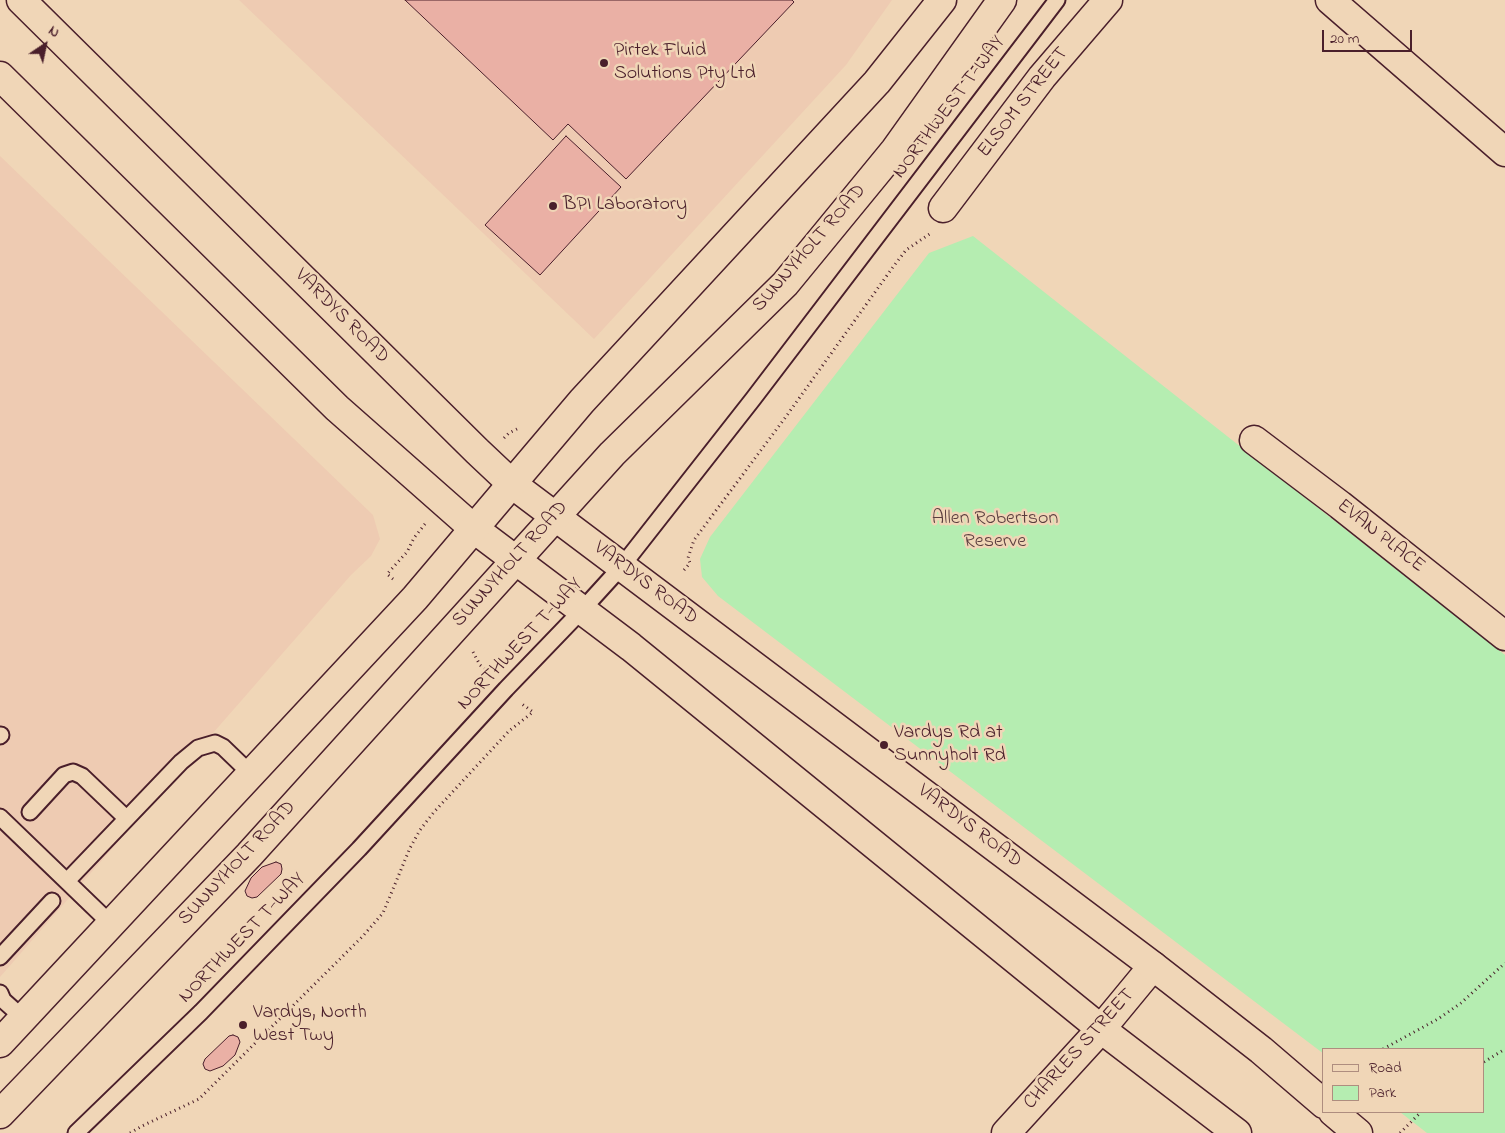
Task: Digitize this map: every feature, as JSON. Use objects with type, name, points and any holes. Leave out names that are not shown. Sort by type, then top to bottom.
[{"type":"main road","name":"VARDYS ROAD","points":[[21,0],[512,484],[1153,966],[1261,1050],[1322,1102]]},
{"type":"main road","points":[[0,1043],[415,598],[582,401],[877,82],[942,0]]},
{"type":"main road","name":"SUNNYHOLT ROAD","points":[[0,1114],[249,855],[514,560],[612,454],[785,284],[895,150],[1002,0]]},
{"type":"main road","name":"ELSOM STREET","points":[[943,208],[1042,77],[1108,0]]},
{"type":"main road","points":[[1330,0],[1505,152]]},
{"type":"main road","points":[[0,76],[337,408],[473,528],[631,647],[1101,1029],[1237,1133]]},
{"type":"main road","name":"EVAN PLACE","points":[[1254,440],[1340,505],[1505,636]]},
{"type":"main road","name":"CHARLES STREET","points":[[1006,1133],[1101,1029],[1153,966]]},
{"type":"main road","points":[[1334,1113],[1358,1133]]},
{"type":"lane","name":"NORTHWEST T-WAY","points":[[76,1133],[208,1005],[358,849],[622,566],[753,399],[1057,0]]},
{"type":"lane","points":[[67,881],[181,762],[198,748],[214,743],[223,747],[251,774]]},
{"type":"lane","points":[[30,812],[64,775],[73,772],[82,776],[126,818]]},
{"type":"lane","points":[[0,818],[112,924]]},
{"type":"lane","points":[[0,957],[52,901]]},
{"type":"lane","points":[[0,993],[3,1000],[23,1018]]},
{"type":"path","points":[[684,570],[690,563],[688,558],[694,540],[906,250],[936,229],[943,208]]},
{"type":"path","points":[[387,574],[408,552],[414,538],[423,526]]},
{"type":"path","points":[[472,651],[480,665]]},
{"type":"path","points":[[130,1133],[199,1099],[363,936],[383,913],[410,848],[420,830],[434,812],[509,731],[533,712],[524,705]]},
{"type":"path","points":[[1385,1048],[1438,1019],[1505,963]]},
{"type":"path","points":[[1485,1061],[1505,1049]]},
{"type":"path","points":[[1400,1133],[1420,1113]]},
{"type":"shaded area","points":[[239,0],[892,0],[846,65],[594,339]]},
{"type":"shaded area","points":[[0,156],[373,515],[380,539],[371,556],[351,575],[0,977]]},
{"type":"green space","name":"Allen Robertson Reserve","points":[[973,236],[1505,655],[1505,1133],[1427,1133],[1401,1113],[1485,1113],[1485,1048],[1322,1048],[1322,1052],[718,596],[702,577],[700,559],[710,537],[929,253]]},
{"type":"building","name":"Pirtek Fluid Solutions Pty Ltd","points":[[405,0],[792,0],[794,2],[626,179],[568,124],[553,140]]},
{"type":"building","name":"BPI Laboratory","points":[[566,136],[621,187],[540,275],[485,225]]},
{"type":"building","points":[[276,862],[281,864],[281,874],[257,897],[247,896],[245,891],[251,878],[262,867]]},
{"type":"building","points":[[229,1036],[238,1037],[240,1042],[235,1055],[223,1066],[210,1071],[205,1069],[203,1064],[205,1059]]},
{"type":"place","name":"Pirtek Fluid Solutions Pty Ltd","points":[[604,63]]},
{"type":"place","name":"BPI Laboratory","points":[[553,206]]},
{"type":"place","name":"Vardys Rd at Sunnyholt Rd","points":[[884,745]]},
{"type":"place","name":"Vardys, North West Twy","points":[[243,1025]]}]
